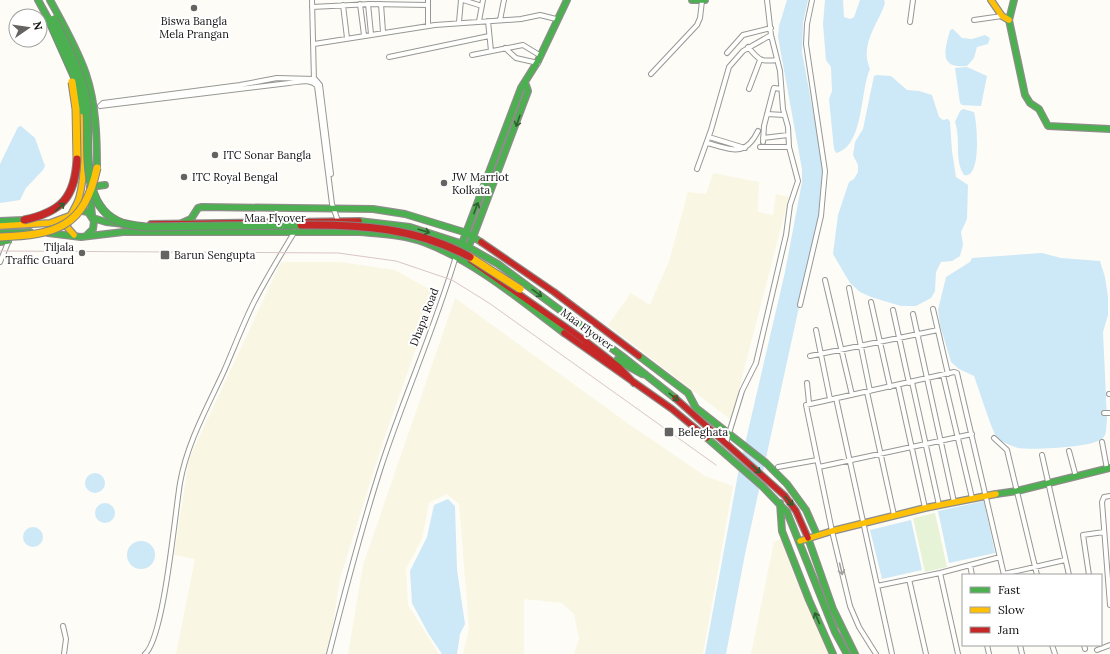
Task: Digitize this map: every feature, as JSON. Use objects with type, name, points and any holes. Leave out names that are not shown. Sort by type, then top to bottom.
[{"type":"main road","name":"Maa Flyover","points":[[37,0],[64,52],[76,80],[82,105],[86,187],[92,204],[109,221],[125,228],[137,230],[301,228],[361,230],[403,234],[435,244],[464,257],[520,292],[613,357],[642,374]]},
{"type":"main road","points":[[37,0],[67,65],[80,112],[81,186],[78,204],[71,214],[67,225],[72,234],[76,236]]},
{"type":"main road","name":"Maa Flyover","points":[[44,0],[73,58],[84,88],[88,112],[88,170],[91,190],[99,206],[112,219],[126,225],[146,227],[334,226],[390,229],[435,240],[457,249],[486,265],[620,367],[634,383]]},
{"type":"main road","points":[[47,0],[72,51],[84,80],[90,109],[90,187],[93,230],[86,236]]},
{"type":"main road","points":[[0,237],[40,235],[65,225],[79,212],[87,201],[96,177],[98,162],[95,125],[88,83],[78,56],[50,0]]},
{"type":"main road","name":"Dhapa Road","points":[[456,256],[465,246],[470,235],[521,88],[526,85],[566,0]]},
{"type":"main road","points":[[692,0],[703,0]]},
{"type":"main road","points":[[991,0],[1005,18],[1025,95],[1030,103],[1039,109],[1048,126],[1110,129]]},
{"type":"main road","points":[[1005,18],[1014,0]]},
{"type":"main road","points":[[0,220],[24,220],[47,215],[62,206],[74,186],[78,163],[76,110],[70,70],[64,52]]},
{"type":"main road","points":[[90,187],[105,185]]},
{"type":"main road","points":[[182,223],[191,219],[198,208],[202,207],[334,207],[373,209],[405,214],[470,235],[554,292],[688,393],[696,408],[766,462],[787,484],[806,510],[817,535]]},
{"type":"main road","points":[[0,226],[50,223],[80,209],[100,221],[121,224],[368,221],[410,227],[465,246],[498,264],[589,331],[642,374],[685,406],[777,488],[794,507],[808,538],[837,619],[855,654]]},
{"type":"main road","points":[[0,233],[65,234],[86,236],[117,232],[360,232],[393,235],[425,243],[456,256],[683,418],[780,503],[791,520],[835,632],[847,654]]},
{"type":"main road","points":[[0,242],[8,241]]},
{"type":"main road","points":[[800,541],[817,535],[894,515],[986,495],[1017,491],[1109,469]]},
{"type":"main road","points":[[780,503],[782,531],[809,600],[833,654]]},
{"type":"street","points":[[312,0],[314,81]]},
{"type":"street","points":[[423,0],[423,5]]},
{"type":"street","points":[[428,0],[428,26]]},
{"type":"street","points":[[459,22],[462,0],[482,6]]},
{"type":"street","points":[[479,21],[483,0]]},
{"type":"street","points":[[500,20],[504,0]]},
{"type":"street","points":[[651,74],[696,25],[700,18],[703,0]]},
{"type":"street","points":[[726,443],[742,391],[756,363],[786,235],[790,205],[797,184],[789,147],[782,89],[771,35],[767,0]]},
{"type":"street","points":[[800,305],[821,216],[825,171],[806,44],[807,24],[812,0]]},
{"type":"street","points":[[910,22],[913,0]]},
{"type":"street","points":[[312,7],[370,2],[411,2],[428,5]]},
{"type":"street","points":[[370,2],[371,34]]},
{"type":"street","points":[[383,32],[384,2]]},
{"type":"street","points":[[360,4],[364,35]]},
{"type":"street","points":[[343,5],[347,38]]},
{"type":"street","points":[[314,44],[383,32],[459,22],[526,19],[540,15],[556,19]]},
{"type":"street","points":[[974,20],[1005,18]]},
{"type":"street","points":[[488,21],[491,51]]},
{"type":"street","points":[[727,53],[740,37],[770,28]]},
{"type":"street","points":[[697,169],[709,137],[729,67],[736,57],[748,47],[771,35]]},
{"type":"street","points":[[389,57],[489,36]]},
{"type":"street","points":[[472,55],[524,45],[539,59]]},
{"type":"street","points":[[748,47],[760,60],[777,60]]},
{"type":"street","points":[[505,48],[516,58],[539,59]]},
{"type":"street","points":[[750,89],[760,60]]},
{"type":"street","points":[[314,81],[100,106],[103,103],[240,85],[277,78],[314,81],[318,82],[334,207],[338,221]]},
{"type":"street","points":[[782,89],[773,89],[763,140],[788,135]]},
{"type":"street","points":[[767,114],[784,115]]},
{"type":"street","points":[[707,143],[730,149],[745,148],[753,141],[758,131]]},
{"type":"street","points":[[709,137],[745,148]]},
{"type":"street","points":[[760,147],[789,147]]},
{"type":"street","points":[[145,654],[150,648],[162,604],[180,484],[190,443],[253,304],[272,269],[296,231]]},
{"type":"street","points":[[0,262],[8,241],[13,233]]},
{"type":"street","name":"Dhapa Road","points":[[329,654],[348,580],[381,467],[446,291],[456,256]]},
{"type":"street","points":[[825,280],[852,395]]},
{"type":"street","points":[[849,288],[880,454],[894,515]]},
{"type":"street","points":[[871,302],[890,387]]},
{"type":"street","points":[[933,309],[948,374]]},
{"type":"street","points":[[893,310],[939,505]]},
{"type":"street","points":[[913,314],[954,502]]},
{"type":"street","points":[[816,330],[830,399]]},
{"type":"street","points":[[810,356],[938,330]]},
{"type":"street","points":[[809,403],[956,372],[959,375],[1004,574],[1065,560]]},
{"type":"street","points":[[943,375],[972,498]]},
{"type":"street","points":[[807,383],[809,403],[806,405],[806,408],[832,531],[850,606],[859,627],[876,654]]},
{"type":"street","points":[[898,385],[925,508]]},
{"type":"street","points":[[836,398],[892,654]]},
{"type":"street","points":[[1104,414],[1110,413]]},
{"type":"street","points":[[819,467],[972,434]]},
{"type":"street","points":[[994,438],[1007,450],[1036,574]]},
{"type":"street","points":[[1102,442],[1109,469]]},
{"type":"street","points":[[1069,451],[1076,477]]},
{"type":"street","points":[[1042,455],[1069,574]]},
{"type":"street","points":[[778,467],[817,460]]},
{"type":"street","points":[[1110,496],[1104,497],[1102,502],[1110,605]]},
{"type":"street","points":[[1089,574],[1083,535],[1104,532]]},
{"type":"street","points":[[877,586],[940,573],[1000,557]]},
{"type":"street","points":[[970,565],[972,574]]},
{"type":"street","points":[[940,573],[958,654]]},
{"type":"street","points":[[909,579],[926,654]]},
{"type":"street","points":[[63,626],[66,639],[64,654]]},
{"type":"street","points":[[1097,650],[1110,644]]},
{"type":"street","points":[[1017,654],[1022,653]]},
{"type":"shaded area","points":[[713,173],[759,182],[758,212],[773,215],[776,194],[789,197],[731,420],[608,325],[631,293],[650,305],[669,261],[688,192],[706,194]]},
{"type":"shaded area","points":[[281,262],[340,262],[395,270],[436,293],[383,442],[340,579],[328,654],[176,654],[195,559],[174,555],[189,459]]},
{"type":"shaded area","points":[[455,298],[629,424],[705,476],[733,486],[703,654],[574,654],[579,639],[574,614],[562,603],[524,599],[524,654],[463,654],[469,628],[459,504],[447,494],[429,503],[422,539],[406,569],[408,605],[439,654],[348,654],[363,565]]},
{"type":"shaded area","points":[[782,538],[793,573],[831,654],[751,654],[774,542]]},
{"type":"green space","points":[[935,513],[947,567],[925,572],[913,518]]},
{"type":"water","points":[[787,0],[808,0],[803,23],[802,52],[823,166],[820,211],[745,554],[726,654],[705,654],[738,474],[785,272],[802,182],[802,169],[778,37],[779,26]]},
{"type":"water","points":[[825,0],[843,0],[844,17],[850,19],[854,17],[860,0],[884,0],[885,3],[868,43],[867,60],[870,69],[860,117],[852,140],[845,149],[836,153],[834,149],[829,99],[832,91],[831,67],[826,60],[823,24]]},
{"type":"water","points":[[953,29],[962,38],[972,39],[985,35],[990,38],[988,44],[977,47],[974,58],[967,66],[951,64],[946,57],[946,44],[950,30]]},
{"type":"water","points":[[967,67],[987,76],[981,106],[962,105],[960,103],[955,68]]},
{"type":"water","points":[[874,76],[891,76],[907,90],[919,91],[932,95],[939,117],[943,120],[948,119],[950,122],[956,177],[968,185],[967,219],[961,232],[963,245],[960,256],[952,261],[941,262],[936,272],[935,291],[931,298],[916,306],[901,306],[860,292],[850,283],[833,254],[838,215],[849,182],[854,179],[858,172],[858,165],[853,155],[855,142],[863,129]]},
{"type":"water","points":[[963,109],[974,112],[977,137],[974,168],[970,174],[964,175],[959,163],[958,135],[955,122],[960,111]]},
{"type":"water","points":[[21,126],[35,138],[45,166],[26,188],[20,200],[0,203],[0,164],[18,127]]},
{"type":"water","points":[[1042,253],[1061,258],[1100,261],[1105,277],[1108,297],[1108,315],[1103,332],[1107,420],[1106,430],[1103,438],[1087,444],[1036,449],[1018,448],[998,439],[989,420],[974,376],[959,369],[951,362],[940,325],[938,310],[946,277],[970,262],[972,258]]},
{"type":"water","points":[[95,473],[102,476],[105,483],[102,490],[95,493],[88,490],[85,483],[88,476]]},
{"type":"water","points":[[448,499],[455,506],[457,570],[465,624],[460,634],[457,654],[442,654],[428,633],[412,603],[410,571],[427,537],[434,505]]},
{"type":"water","points":[[984,501],[995,553],[949,563],[938,511]]},
{"type":"water","points":[[105,503],[112,506],[115,513],[112,520],[105,523],[98,520],[95,513],[98,506]]},
{"type":"water","points":[[911,520],[922,570],[882,579],[870,530]]},
{"type":"water","points":[[33,527],[40,530],[43,537],[40,544],[33,547],[26,544],[23,537],[26,530]]},
{"type":"water","points":[[141,541],[151,545],[155,555],[151,565],[141,569],[131,565],[127,555],[131,545]]},
{"type":"railway","points":[[0,251],[338,253],[396,261],[452,280],[489,303],[716,465]]},
{"type":"traffic: fast","points":[[38,0],[49,20]]},
{"type":"traffic: fast","points":[[50,0],[70,36],[86,74],[92,97],[95,121],[97,168]]},
{"type":"traffic: fast","points":[[458,254],[521,88],[538,61],[567,0]]},
{"type":"traffic: fast","points":[[692,0],[705,0]]},
{"type":"traffic: fast","points":[[1014,0],[1009,20],[1025,95],[1030,103],[1039,109],[1048,126],[1110,129]]},
{"type":"traffic: fast","points":[[54,19],[73,58],[86,98],[89,169],[92,186],[97,202],[107,214],[122,223],[146,227],[301,225]]},
{"type":"traffic: fast","points":[[49,20],[74,76],[83,111]]},
{"type":"traffic: fast","points":[[459,254],[468,247],[473,237],[528,91],[526,85]]},
{"type":"traffic: fast","points":[[90,187],[105,185]]},
{"type":"traffic: fast","points":[[90,195],[92,215]]},
{"type":"traffic: fast","points":[[182,223],[191,219],[198,208],[202,207],[373,209],[405,214],[467,233],[481,242]]},
{"type":"traffic: fast","points":[[77,210],[88,212],[94,221],[93,229],[86,236]]},
{"type":"traffic: fast","points":[[93,218],[106,222],[124,224]]},
{"type":"traffic: fast","points":[[0,221],[24,220]]},
{"type":"traffic: fast","points":[[359,221],[410,227],[463,244],[498,264],[622,356],[675,398]]},
{"type":"traffic: fast","points":[[0,233],[30,232]]},
{"type":"traffic: fast","points":[[48,233],[81,237],[123,232],[360,232],[385,234],[418,240],[445,251],[498,283],[564,333]]},
{"type":"traffic: fast","points":[[0,242],[8,241]]},
{"type":"traffic: fast","points":[[639,356],[688,393],[696,408],[766,463],[787,484],[806,510],[817,535]]},
{"type":"traffic: fast","points":[[617,360],[642,374]]},
{"type":"traffic: fast","points":[[707,438],[762,486],[787,512],[835,632],[847,654]]},
{"type":"traffic: fast","points":[[996,494],[1017,491],[1110,468]]},
{"type":"traffic: fast","points":[[780,503],[782,531],[809,600],[833,654]]},
{"type":"traffic: fast","points":[[808,538],[833,609],[855,654]]},
{"type":"traffic: slow","points":[[991,0],[1002,16],[1009,20]]},
{"type":"traffic: slow","points":[[72,82],[76,109],[77,159]]},
{"type":"traffic: slow","points":[[74,235],[67,227],[82,187],[84,152],[79,105]]},
{"type":"traffic: slow","points":[[0,237],[37,234],[52,230],[65,224],[76,215],[84,203],[91,188],[97,168]]},
{"type":"traffic: slow","points":[[0,226],[50,223],[69,216]]},
{"type":"traffic: slow","points":[[470,257],[520,289]]},
{"type":"traffic: slow","points":[[800,541],[832,531],[925,508],[996,494]]},
{"type":"traffic: jam","points":[[24,220],[48,213],[64,201],[73,184],[77,159]]},
{"type":"traffic: jam","points":[[151,224],[359,221]]},
{"type":"traffic: jam","points":[[301,225],[366,227],[388,230],[430,240],[450,247],[470,257]]},
{"type":"traffic: jam","points":[[481,242],[554,292],[639,356]]},
{"type":"traffic: jam","points":[[470,260],[584,340],[619,367],[634,383]]},
{"type":"traffic: jam","points":[[564,333],[672,409],[707,438]]},
{"type":"traffic: jam","points":[[675,398],[785,496],[796,511],[808,538]]},
{"type":"place","name":"Biswa Bangla Mela Prangan","points":[[194,8]]},
{"type":"place","name":"ITC Sonar Bangla","points":[[215,155]]},
{"type":"place","name":"ITC Royal Bengal","points":[[184,177]]},
{"type":"place","name":"JW Marriot Kolkata","points":[[444,183]]},
{"type":"place","name":"Tiljala Traffic Guard","points":[[82,253]]},
{"type":"place","name":"Barun Sengupta","points":[[165,255]]},
{"type":"place","name":"Beleghata","points":[[669,432]]}]
